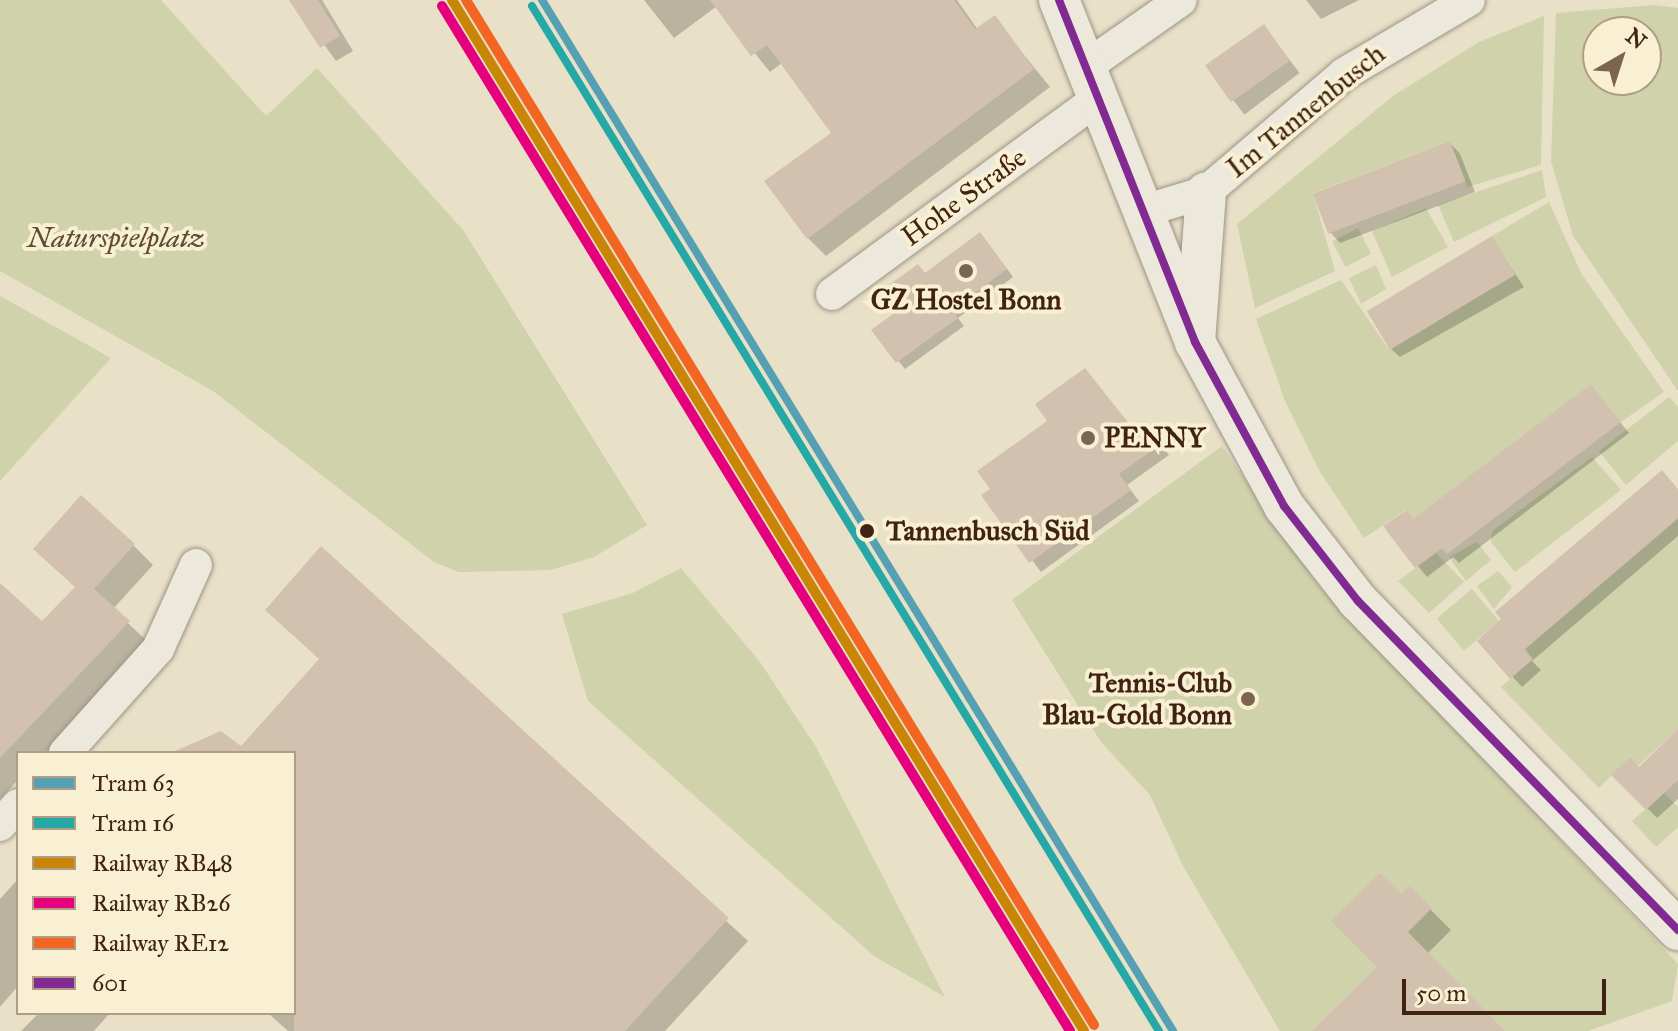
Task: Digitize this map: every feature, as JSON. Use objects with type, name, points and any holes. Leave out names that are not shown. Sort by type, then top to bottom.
[{"type":"street","points":[[1059,0],[1140,212],[1195,342],[1239,428],[1317,552],[1678,930]]},
{"type":"street","points":[[1090,84],[1181,0]]},
{"type":"street","name":"Im Tannenbusch","points":[[1140,212],[1206,192],[1344,74],[1469,0]]},
{"type":"street","name":"Hohe Straße","points":[[832,294],[1090,84]]},
{"type":"street","points":[[1195,342],[1206,192]]},
{"type":"street","points":[[67,751],[158,649],[196,565]]},
{"type":"street","points":[[0,825],[16,807]]},
{"type":"green space","name":"Naturspielplatz","points":[[0,0],[161,0],[266,116],[317,68],[463,230],[647,525],[594,557],[551,570],[459,572],[434,562],[213,391],[0,271]]},
{"type":"green space","points":[[1654,5],[1678,8],[1678,391],[1573,236],[1551,161],[1556,13]]},
{"type":"green space","points":[[1544,16],[1541,165],[1467,187],[1450,141],[1313,193],[1335,271],[1255,308],[1237,224],[1393,96],[1479,42]]},
{"type":"green space","points":[[1542,170],[1546,197],[1454,242],[1438,205]]},
{"type":"green space","points":[[1549,202],[1581,273],[1664,392],[1621,422],[1591,384],[1415,522],[1406,510],[1364,538],[1320,472],[1285,401],[1256,319],[1341,280],[1388,348],[1514,276],[1492,236]]},
{"type":"green space","points":[[1426,208],[1448,247],[1392,277],[1372,231]]},
{"type":"green space","points":[[1358,228],[1371,254],[1345,267],[1332,241]]},
{"type":"green space","points":[[1376,265],[1386,289],[1361,304],[1349,278]]},
{"type":"green space","points":[[0,296],[111,358],[0,481]]},
{"type":"green space","points":[[1669,397],[1678,407],[1678,441],[1626,485],[1599,451]]},
{"type":"green space","name":"Tennis-Club Blau-Gold Bonn","points":[[1222,446],[1319,586],[1678,964],[1672,1001],[1588,1031],[1280,1031],[1183,866],[1150,795],[1101,742],[1012,600]]},
{"type":"green space","points":[[1592,457],[1621,490],[1515,572],[1491,542],[1492,531]]},
{"type":"green space","points":[[1678,519],[1678,729],[1638,766],[1630,757],[1599,788],[1501,687],[1532,660],[1526,648]]},
{"type":"green space","points":[[1477,542],[1491,560],[1466,581],[1449,557]]},
{"type":"green space","points":[[1436,553],[1464,582],[1429,613],[1398,581]]},
{"type":"green space","points":[[681,568],[760,662],[816,747],[945,997],[874,956],[588,701],[562,614],[633,593]]},
{"type":"green space","points":[[1498,571],[1512,587],[1494,609],[1477,586]]},
{"type":"green space","points":[[1472,589],[1499,621],[1464,651],[1437,619]]},
{"type":"green space","points":[[1664,793],[1678,807],[1678,827],[1656,847],[1632,821]]},
{"type":"building","points":[[289,0],[318,0],[340,36],[320,48]]},
{"type":"building","points":[[710,0],[954,0],[975,29],[995,15],[1034,69],[807,239],[764,181],[831,133],[767,45],[751,56]]},
{"type":"building","points":[[1264,24],[1290,61],[1231,102],[1205,65]]},
{"type":"building","points":[[1450,141],[1465,181],[1328,234],[1313,194]]},
{"type":"building","points":[[980,232],[1007,269],[952,310],[958,318],[896,363],[871,330],[904,306],[889,285],[918,264],[925,273]]},
{"type":"building","points":[[1492,236],[1515,275],[1390,350],[1367,311]]},
{"type":"building","points":[[1085,368],[1133,429],[1144,421],[1161,444],[1119,474],[1131,490],[1029,563],[981,495],[990,489],[977,471],[1047,421],[1035,404]]},
{"type":"building","points":[[1591,384],[1621,422],[1447,554],[1442,548],[1415,568],[1383,526],[1407,510],[1413,519]]},
{"type":"building","points":[[1662,470],[1678,489],[1678,518],[1524,650],[1533,659],[1510,679],[1477,641],[1501,619],[1495,612]]},
{"type":"building","points":[[81,495],[135,544],[94,589],[130,621],[0,758],[0,583],[42,621],[75,587],[33,549]]},
{"type":"building","points":[[321,546],[729,918],[625,1031],[294,1031],[296,751],[175,751],[221,731],[241,746],[319,659],[265,610]]},
{"type":"building","points":[[1678,729],[1678,780],[1646,810],[1611,775],[1630,757],[1639,767]]},
{"type":"building","points":[[1380,873],[1401,894],[1410,886],[1432,908],[1408,932],[1505,1031],[1312,1031],[1377,967],[1331,921]]},
{"type":"tram line","name":"63","points":[[542,0],[1173,1031]]},
{"type":"tram line","name":"16","points":[[532,6],[1159,1031]]},
{"type":"rail line","name":"RB48","points":[[452,0],[1084,1031]]},
{"type":"rail line","name":"RE12","points":[[466,0],[1094,1025]]},
{"type":"rail line","name":"RB26","points":[[442,6],[1070,1031]]},
{"type":"transit line","name":"601","points":[[1059,0],[1195,342],[1284,506],[1358,601],[1678,930]]},
{"type":"place","name":"GZ Hostel Bonn","points":[[966,271]]},
{"type":"place","name":"PENNY","points":[[1088,438]]},
{"type":"place","name":"Tannenbusch Süd","points":[[867,531]]},
{"type":"place","name":"Tennis-Club Blau-Gold Bonn","points":[[1248,699]]}]
